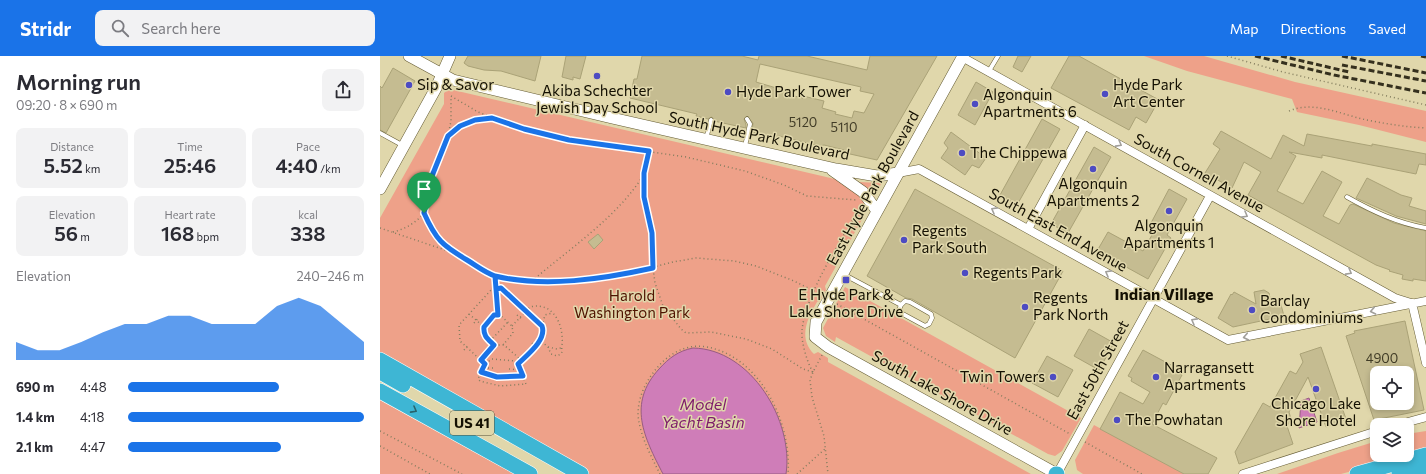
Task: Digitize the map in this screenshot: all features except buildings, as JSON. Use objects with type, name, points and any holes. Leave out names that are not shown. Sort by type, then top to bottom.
[{"type":"highway","points":[[380,360],[581,474]]},
{"type":"highway","name":"US 41","points":[[380,372],[563,474]]},
{"type":"highway","name":"US 41","points":[[380,391],[530,474]]},
{"type":"highway","points":[[1357,474],[1426,454]]},
{"type":"highway","points":[[1399,474],[1426,467]]},
{"type":"street","name":"South Hyde Park Boulevard","points":[[409,56],[454,80],[744,149],[828,167],[877,176],[898,173]]},
{"type":"street","points":[[380,189],[436,88],[450,56]]},
{"type":"street","name":"South Cornell Avenue","points":[[962,56],[1210,196],[1395,298],[1412,303],[1426,301]]},
{"type":"street","name":"East Hyde Park Boulevard","points":[[815,336],[816,322],[962,56]]},
{"type":"street","points":[[1028,229],[1085,125]]},
{"type":"street","points":[[828,167],[863,192],[877,211]]},
{"type":"street","name":"South East End Avenue","points":[[898,173],[918,169],[1228,340],[1412,303]]},
{"type":"street","name":"East 50th Street","points":[[1057,474],[1210,196]]},
{"type":"street","points":[[1412,303],[1426,363]]},
{"type":"street","name":"South Lake Shore Drive","points":[[815,336],[828,347],[1057,474]]},
{"type":"street","points":[[1414,420],[1426,417]]},
{"type":"street","points":[[1243,474],[1370,433]]},
{"type":"lane","points":[[989,72],[998,56]]},
{"type":"lane","points":[[744,149],[750,124],[747,119]]},
{"type":"lane","points":[[706,140],[711,120]]},
{"type":"lane","points":[[380,133],[404,146]]},
{"type":"lane","points":[[1347,197],[1373,212],[1393,220],[1426,228]]},
{"type":"lane","points":[[843,273],[901,306]]},
{"type":"lane","points":[[904,301],[910,302],[931,314],[932,318],[929,324],[925,326],[901,313],[899,310],[901,306],[904,301]]},
{"type":"path","points":[[1227,56],[1284,72],[1426,105]]},
{"type":"path","points":[[392,232],[403,229],[413,223],[424,213],[430,181],[448,136],[450,121],[450,96],[478,112],[524,129],[569,140],[686,157],[745,171],[784,185],[807,196],[856,200]]},
{"type":"path","points":[[1289,111],[1297,108],[1321,108],[1366,120],[1403,127],[1426,128]]},
{"type":"path","points":[[448,136],[460,126],[475,120],[492,118]]},
{"type":"path","points":[[649,151],[644,173],[644,197],[652,233],[653,268],[658,295],[663,306],[681,330],[686,333],[712,332],[746,339],[766,346],[803,369],[813,372]]},
{"type":"path","points":[[532,281],[609,216],[625,200],[644,173]]},
{"type":"path","points":[[424,213],[438,240],[451,252]]},
{"type":"path","points":[[380,228],[451,252],[495,276],[532,281],[556,281],[623,275],[672,262],[696,258],[734,261],[756,266],[778,274],[823,296]]},
{"type":"path","points":[[495,276],[498,315]]},
{"type":"path","points":[[485,364],[460,341],[459,325],[492,289],[501,288],[542,326]]},
{"type":"path","points":[[836,303],[1071,435]]},
{"type":"path","points":[[512,326],[530,307],[536,305],[542,306],[552,313],[561,324],[562,352],[557,356],[550,354],[548,347]]},
{"type":"path","points":[[494,310],[502,309]]},
{"type":"path","points":[[518,364],[540,340],[544,330],[542,326],[545,315],[552,313]]},
{"type":"path","points":[[469,314],[484,327]]},
{"type":"path","points":[[481,360],[494,345],[504,344],[513,333],[512,326],[498,315],[494,315],[484,327],[484,335],[494,345]]},
{"type":"path","points":[[516,315],[523,320]]},
{"type":"path","points":[[474,323],[479,317]]},
{"type":"path","points":[[490,341],[508,322]]},
{"type":"path","points":[[540,340],[548,347],[557,349],[561,348]]},
{"type":"path","points":[[532,343],[538,349]]},
{"type":"path","points":[[464,350],[470,344]]},
{"type":"path","points":[[504,344],[522,360]]},
{"type":"path","points":[[660,474],[646,445],[641,430],[638,416],[642,391],[658,367],[668,357],[688,347],[701,346],[715,349],[740,361],[763,386],[775,406],[783,427],[788,446],[788,474]]},
{"type":"path","points":[[822,355],[810,380],[812,397],[826,448],[828,474]]},
{"type":"path","points":[[492,359],[516,361],[526,384],[500,386],[480,381],[478,379],[485,364],[492,359]]},
{"type":"path","points":[[484,368],[496,368]]},
{"type":"path","points":[[509,369],[521,370]]},
{"type":"path","points":[[481,372],[502,376],[523,376]]},
{"type":"path","points":[[380,431],[462,474]]},
{"type":"path","points":[[1085,442],[1142,474]]},
{"type":"path","points":[[380,446],[430,474]]},
{"type":"path","points":[[797,474],[826,448]]},
{"type":"green space","points":[[1144,56],[1204,56],[1295,82],[1426,111],[1426,142],[1359,125],[1297,112],[1292,99],[1187,71]]},
{"type":"green space","name":"Harold Washington Park","points":[[449,89],[839,180],[862,198],[865,207],[865,214],[825,286],[826,290],[820,301],[817,302],[807,322],[805,335],[809,348],[814,354],[818,352],[828,358],[828,362],[1031,474],[588,474],[380,355],[380,218],[444,104],[444,93]]},
{"type":"green space","points":[[859,182],[880,183],[881,184],[873,199]]},
{"type":"green space","points":[[845,287],[1081,418],[1062,451],[1055,456],[1048,454],[836,337],[835,342],[826,336],[823,328]]},
{"type":"green space","points":[[380,400],[514,474],[380,474]]},
{"type":"green space","points":[[1094,425],[1184,474],[1083,474],[1077,470],[1075,460]]},
{"type":"green space","points":[[1426,431],[1426,451],[1414,454],[1414,433]]},
{"type":"green space","points":[[1370,443],[1370,462],[1385,462],[1341,474],[1277,474]]},
{"type":"water","name":"Model Yacht Basin","points":[[693,348],[714,352],[733,361],[750,374],[764,392],[775,411],[783,432],[787,453],[786,474],[663,474],[645,434],[641,408],[643,395],[649,382],[666,362],[678,353]]},
{"type":"water","points":[[1309,398],[1317,422],[1299,428],[1301,401]]},
{"type":"railway","points":[[1255,56],[1334,75],[1426,93]]},
{"type":"railway","points":[[1281,56],[1349,72]]},
{"type":"railway","points":[[1342,56],[1426,73]]},
{"type":"railway","points":[[1421,56],[1426,57]]},
{"type":"railway","points":[[1342,65],[1426,81]]},
{"type":"place","name":"Akiba Schechter Jewish Day School","points":[[597,76]]},
{"type":"place","name":"Sip & Savor","points":[[409,85]]},
{"type":"place","name":"Hyde Park Tower","points":[[728,92]]},
{"type":"place","name":"Hyde Park Art Center","points":[[1105,94]]},
{"type":"place","name":"Algonquin Apartments 6","points":[[975,104]]},
{"type":"place","name":"The Chippewa","points":[[962,153]]},
{"type":"place","name":"Algonquin Apartments 2","points":[[1093,169]]},
{"type":"place","name":"Algonquin Apartments 1","points":[[1169,211]]},
{"type":"place","name":"Regents Park South","points":[[904,240]]},
{"type":"place","name":"Regents Park","points":[[965,273]]},
{"type":"place","name":"E Hyde Park & Lake Shore Drive","points":[[846,280]]},
{"type":"place","name":"Regents Park North","points":[[1025,307]]},
{"type":"place","name":"Barclay Condominiums","points":[[1252,310]]},
{"type":"place","name":"Twin Towers","points":[[1053,377]]},
{"type":"place","name":"Narragansett Apartments","points":[[1156,377]]},
{"type":"place","name":"Chicago Lake Shore Hotel","points":[[1316,389]]},
{"type":"place","name":"The Powhatan","points":[[1117,420]]},
{"type":"district","name":"Indian Village","points":[[1164,294]]},
{"type":"route","points":[[424,213],[430,181],[448,136],[460,126],[475,120],[492,118],[524,129],[569,140],[649,151],[644,173],[644,197],[652,233],[653,268],[623,275],[556,281],[532,281],[495,276],[496,289],[501,288],[542,326],[544,330],[540,340],[518,364],[523,376],[508,378],[488,375],[481,372],[485,364],[481,360],[494,345],[484,335],[484,327],[494,315],[498,315],[496,289],[496,285],[495,276],[451,252],[438,240],[424,213]]}]
